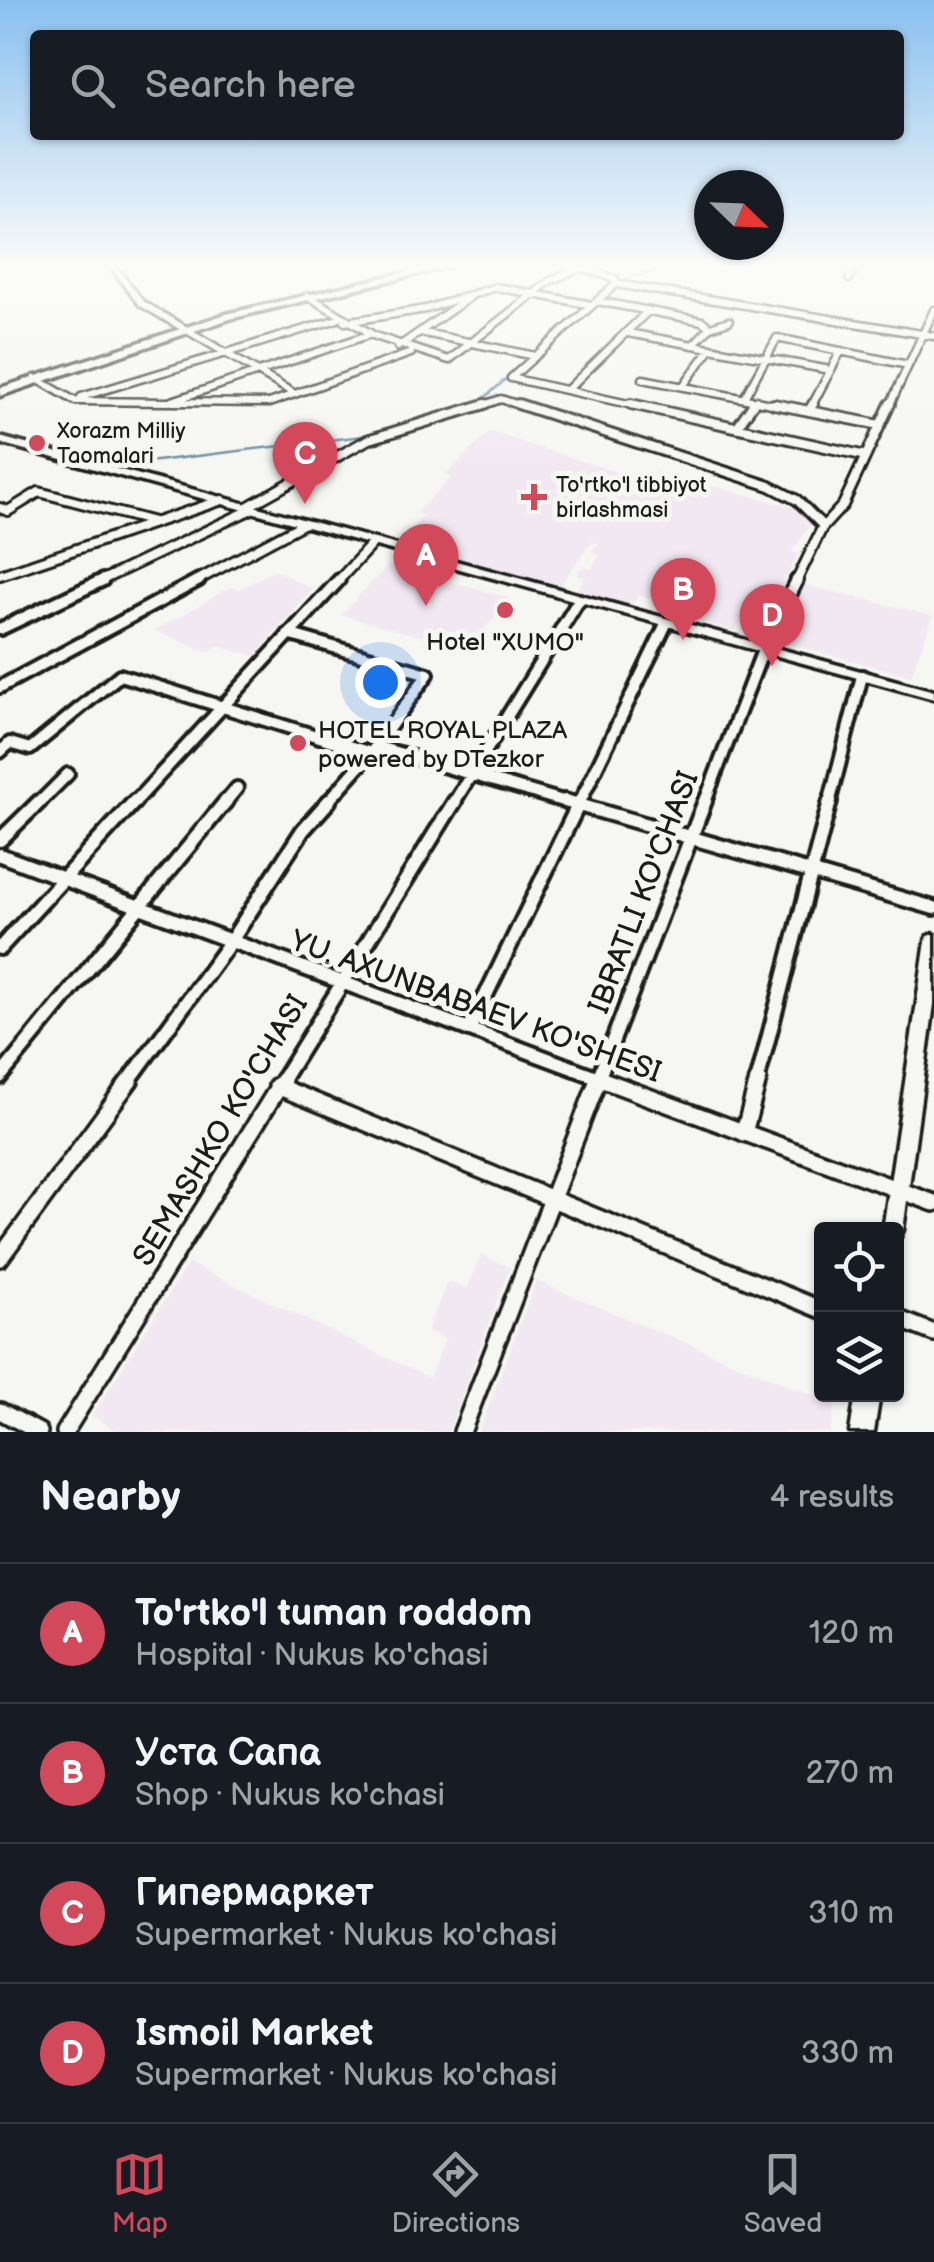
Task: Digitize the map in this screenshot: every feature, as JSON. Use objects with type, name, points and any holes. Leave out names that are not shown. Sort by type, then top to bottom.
[{"type":"highway","points":[[0,392],[173,333]]},
{"type":"main road","points":[[0,440],[934,695]]},
{"type":"main road","points":[[893,1222],[934,942]]},
{"type":"main road","points":[[862,1432],[867,1402]]},
{"type":"street","points":[[192,333],[295,394]]},
{"type":"street","points":[[72,400],[299,333]]},
{"type":"street","points":[[398,347],[419,333]]},
{"type":"street","points":[[424,333],[535,356]]},
{"type":"street","points":[[169,402],[371,334],[412,352],[449,360],[482,333]]},
{"type":"street","points":[[561,333],[510,378],[866,456]]},
{"type":"street","points":[[566,390],[628,333],[830,370]]},
{"type":"street","points":[[693,345],[704,333]]},
{"type":"street","points":[[916,333],[934,336]]},
{"type":"street","name":"IBRATLI KO'CHASI","points":[[462,1432],[763,650],[823,526],[843,505],[923,334]]},
{"type":"street","points":[[744,398],[778,338],[908,365]]},
{"type":"street","points":[[683,386],[711,348]]},
{"type":"street","points":[[809,411],[841,351]]},
{"type":"street","points":[[35,378],[72,400],[247,406],[295,394],[412,352]]},
{"type":"street","points":[[642,379],[880,425]]},
{"type":"street","points":[[0,630],[249,508],[367,440],[389,437],[501,400],[770,486],[798,500],[823,526]]},
{"type":"street","points":[[737,428],[756,400]]},
{"type":"street","points":[[0,518],[4,510],[39,492],[154,523]]},
{"type":"street","points":[[0,575],[222,500]]},
{"type":"street","points":[[0,687],[303,524]]},
{"type":"street","points":[[0,948],[372,544]]},
{"type":"street","name":"SEMASHKO KO'CHASI","points":[[64,1432],[579,600]]},
{"type":"street","points":[[469,1030],[666,624]]},
{"type":"street","points":[[0,1258],[231,942],[303,830],[372,753],[428,674],[288,634]]},
{"type":"street","points":[[0,752],[10,742],[30,749],[120,675],[224,704],[372,753],[384,749],[470,771],[934,908]]},
{"type":"street","points":[[744,1132],[862,676]]},
{"type":"street","points":[[0,840],[68,774]]},
{"type":"street","points":[[0,1078],[237,788]]},
{"type":"street","name":"YU. AXUNBABAEV KO'SHESI","points":[[0,854],[934,1203]]},
{"type":"street","points":[[277,1086],[814,1307]]},
{"type":"street","points":[[904,1321],[934,1333]]},
{"type":"street","points":[[0,1411],[39,1432]]},
{"type":"shaded area","points":[[490,432],[647,482],[656,472],[795,507],[813,522],[792,551],[798,554],[766,617],[748,613],[734,631],[663,613],[667,603],[639,595],[631,606],[576,591],[585,577],[577,575],[582,567],[591,569],[600,555],[590,552],[599,544],[591,542],[559,587],[398,544],[424,515],[416,513],[451,478],[446,474]]},
{"type":"shaded area","points":[[388,565],[510,598],[468,649],[341,615]]},
{"type":"shaded area","points":[[274,570],[313,589],[255,656],[217,646],[210,653],[155,631],[231,587],[240,589]]},
{"type":"shaded area","points":[[801,584],[933,616],[911,676],[776,641]]},
{"type":"shaded area","points":[[481,1255],[510,1267],[448,1432],[120,1432],[92,1416],[188,1263],[429,1378],[445,1339],[427,1331],[448,1281],[467,1289]]},
{"type":"shaded area","points":[[536,1281],[814,1396],[814,1402],[836,1405],[830,1432],[479,1432]]},
{"type":"waterway","points":[[535,352],[556,333]]},
{"type":"waterway","points":[[480,402],[507,378]]},
{"type":"waterway","points":[[115,466],[371,435]]},
{"type":"place","name":"Xorazm Milliy Taomalari","points":[[37,443]]},
{"type":"place","name":"To'rtko'l tibbiyot birlashmasi","points":[[534,497]]},
{"type":"place","name":"Гипермаркет","points":[[305,504]]},
{"type":"place","name":"To'rtko'l tuman roddom","points":[[426,606]]},
{"type":"place","name":"Hotel \"XUMO\"","points":[[505,610]]},
{"type":"place","name":"Уста Сапа","points":[[683,640]]},
{"type":"place","name":"Ismoil Market","points":[[772,666]]},
{"type":"place","name":"HOTEL ROYAL PLAZA powered by DTezkor","points":[[298,743]]}]
